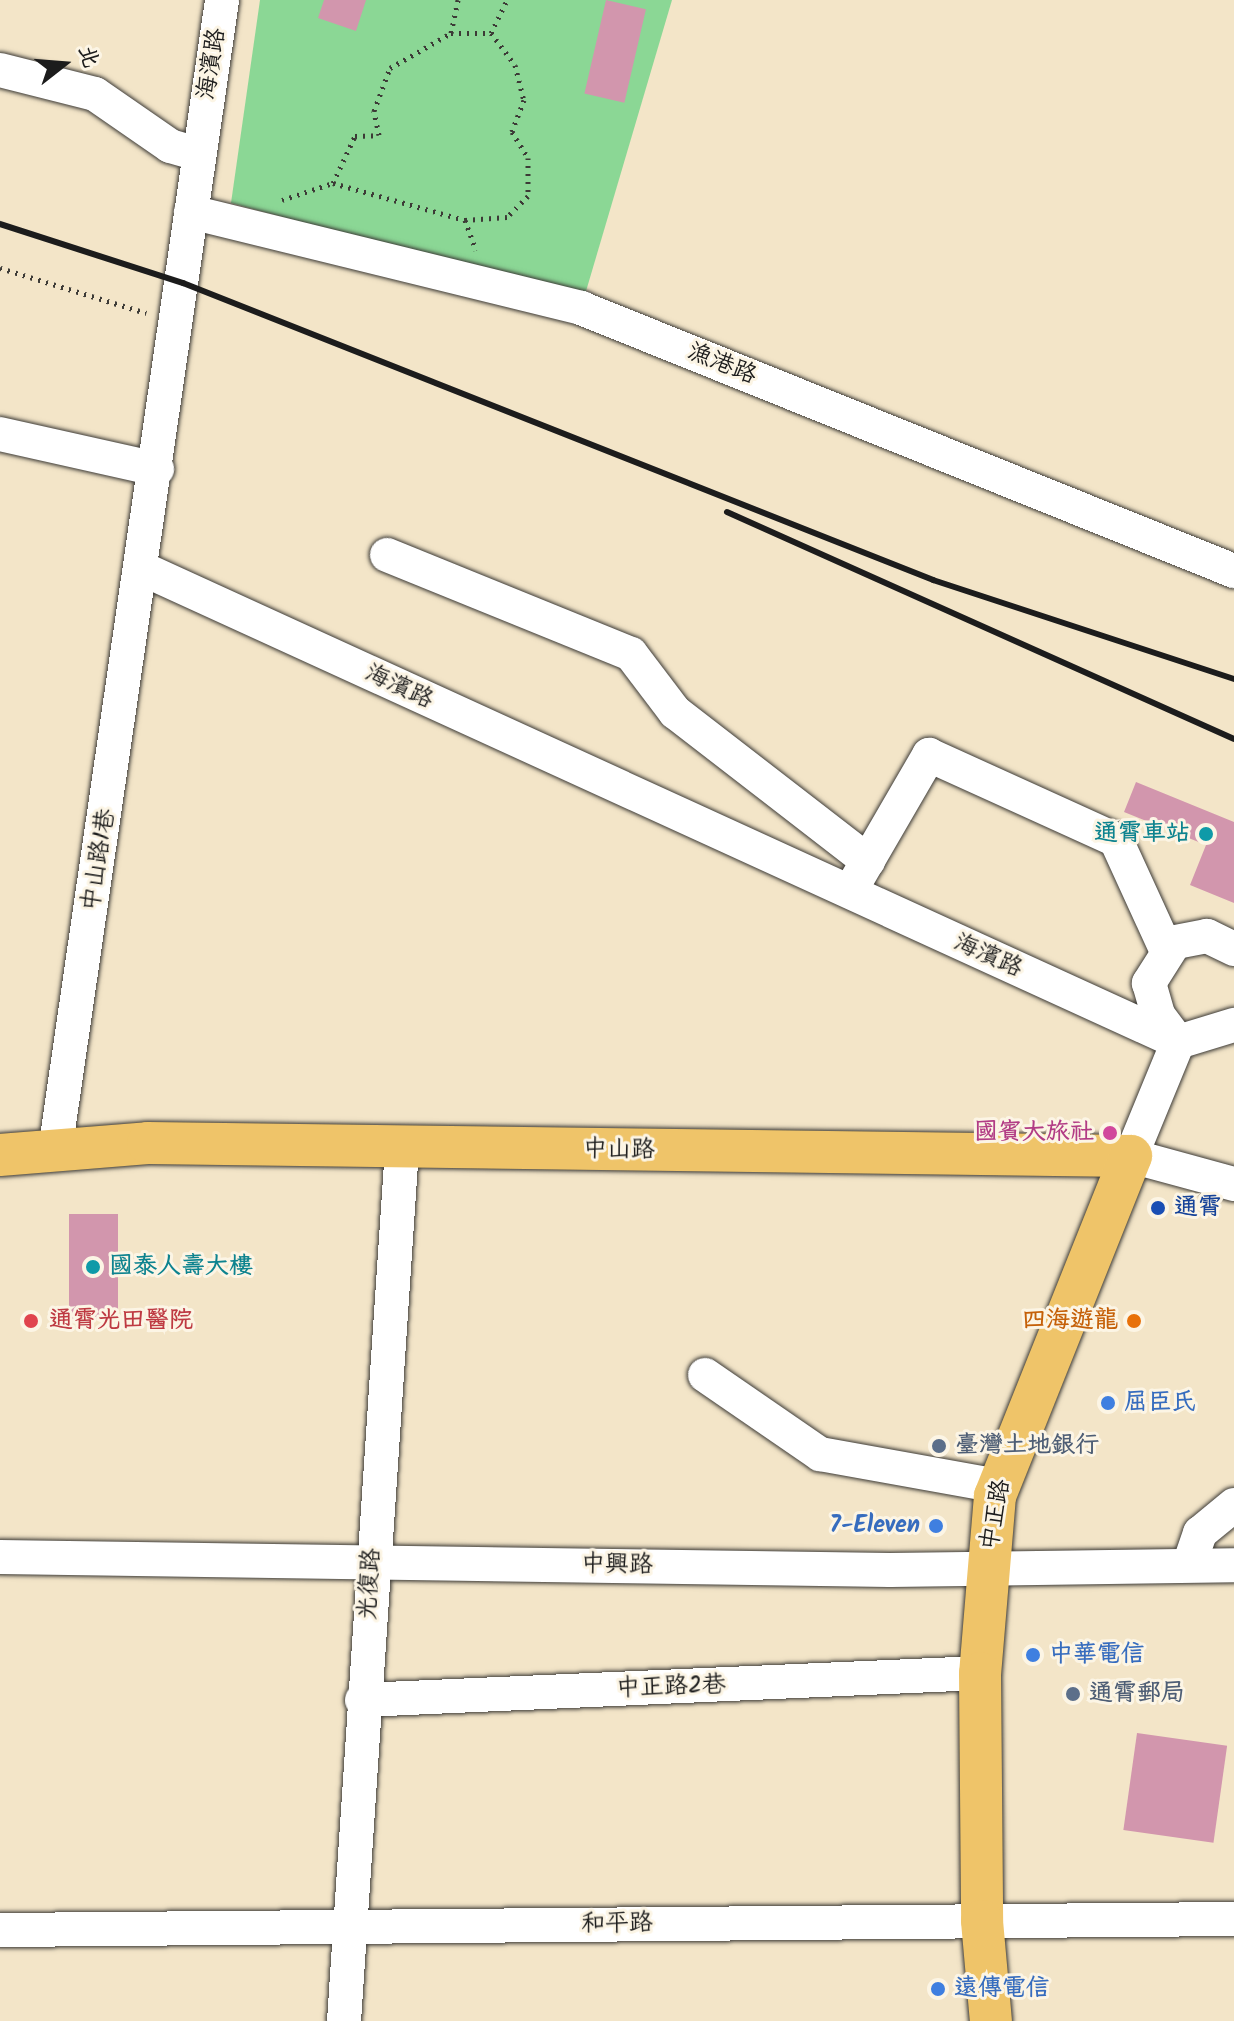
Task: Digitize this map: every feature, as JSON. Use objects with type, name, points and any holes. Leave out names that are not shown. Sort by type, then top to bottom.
[{"type":"main road","name":"中山路","points":[[0,1155],[148,1143],[1131,1156]]},
{"type":"main road","name":"中正路","points":[[991,2021],[982,1921],[980,1673],[987,1570],[998,1486],[1131,1156]]},
{"type":"street","name":"海濱路","points":[[222,0],[198,154],[143,569],[1178,1042]]},
{"type":"street","points":[[0,70],[95,94],[170,146],[198,154]]},
{"type":"street","name":"漁港路","points":[[191,212],[581,308],[1234,571]]},
{"type":"street","points":[[0,434],[157,469]]},
{"type":"street","points":[[387,555],[631,654],[675,712],[868,861]]},
{"type":"street","name":"中山路1巷","points":[[55,1151],[143,569]]},
{"type":"street","points":[[849,893],[929,755],[1116,840],[1166,949]]},
{"type":"street","points":[[1234,949],[1207,936],[1166,949],[1153,967],[1151,1000],[1178,1042],[1234,1025]]},
{"type":"street","name":"中正路","points":[[1131,1156],[1178,1042]]},
{"type":"street","name":"光復路","points":[[344,2021],[371,1563],[402,1148]]},
{"type":"street","name":"中山路","points":[[1131,1156],[1234,1184]]},
{"type":"street","points":[[705,1375],[820,1454],[998,1486]]},
{"type":"street","points":[[1189,1565],[1200,1533],[1234,1505]]},
{"type":"street","name":"中興路","points":[[0,1557],[987,1570],[1234,1565]]},
{"type":"street","name":"中正路2巷","points":[[362,1700],[980,1673]]},
{"type":"street","name":"和平路","points":[[0,1930],[1234,1919]]},
{"type":"path","points":[[451,33],[458,0]]},
{"type":"path","points":[[491,33],[507,0]]},
{"type":"path","points":[[333,183],[355,136],[379,135],[374,111],[390,68],[451,33],[491,33]]},
{"type":"path","points":[[224,219],[333,183],[465,220],[507,217],[528,196],[528,158],[512,132],[524,100],[515,65],[491,33]]},
{"type":"path","points":[[465,220],[490,288]]},
{"type":"path","points":[[0,268],[177,322]]},
{"type":"green space","points":[[260,0],[672,0],[584,298],[231,203]]},
{"type":"building","points":[[324,0],[366,0],[356,31],[318,18]]},
{"type":"building","points":[[606,0],[646,9],[624,103],[584,94]]},
{"type":"building","name":"通霄車站","points":[[1136,782],[1234,822],[1234,903],[1190,885],[1206,845],[1124,812]]},
{"type":"building","name":"國泰人壽大樓","points":[[69,1214],[118,1214],[118,1319],[69,1319]]},
{"type":"building","points":[[1137,1733],[1227,1746],[1213,1843],[1123,1830]]},
{"type":"railway","points":[[0,224],[183,283],[933,580],[1234,679]]},
{"type":"railway","points":[[727,512],[1234,739]]},
{"type":"place","name":"通霄車站","points":[[1206,834]]},
{"type":"place","name":"國賓大旅社","points":[[1110,1133]]},
{"type":"place","name":"通霄","points":[[1158,1208]]},
{"type":"place","name":"國泰人壽大樓","points":[[93,1267]]},
{"type":"place","name":"通霄光田醫院","points":[[31,1321]]},
{"type":"place","name":"四海遊龍","points":[[1134,1321]]},
{"type":"place","name":"屈臣氏","points":[[1108,1403]]},
{"type":"place","name":"臺灣土地銀行","points":[[939,1446]]},
{"type":"place","name":"7-Eleven","points":[[936,1526]]},
{"type":"place","name":"中華電信","points":[[1033,1655]]},
{"type":"place","name":"通霄郵局","points":[[1073,1694]]},
{"type":"place","name":"遠傳電信","points":[[938,1989]]}]
